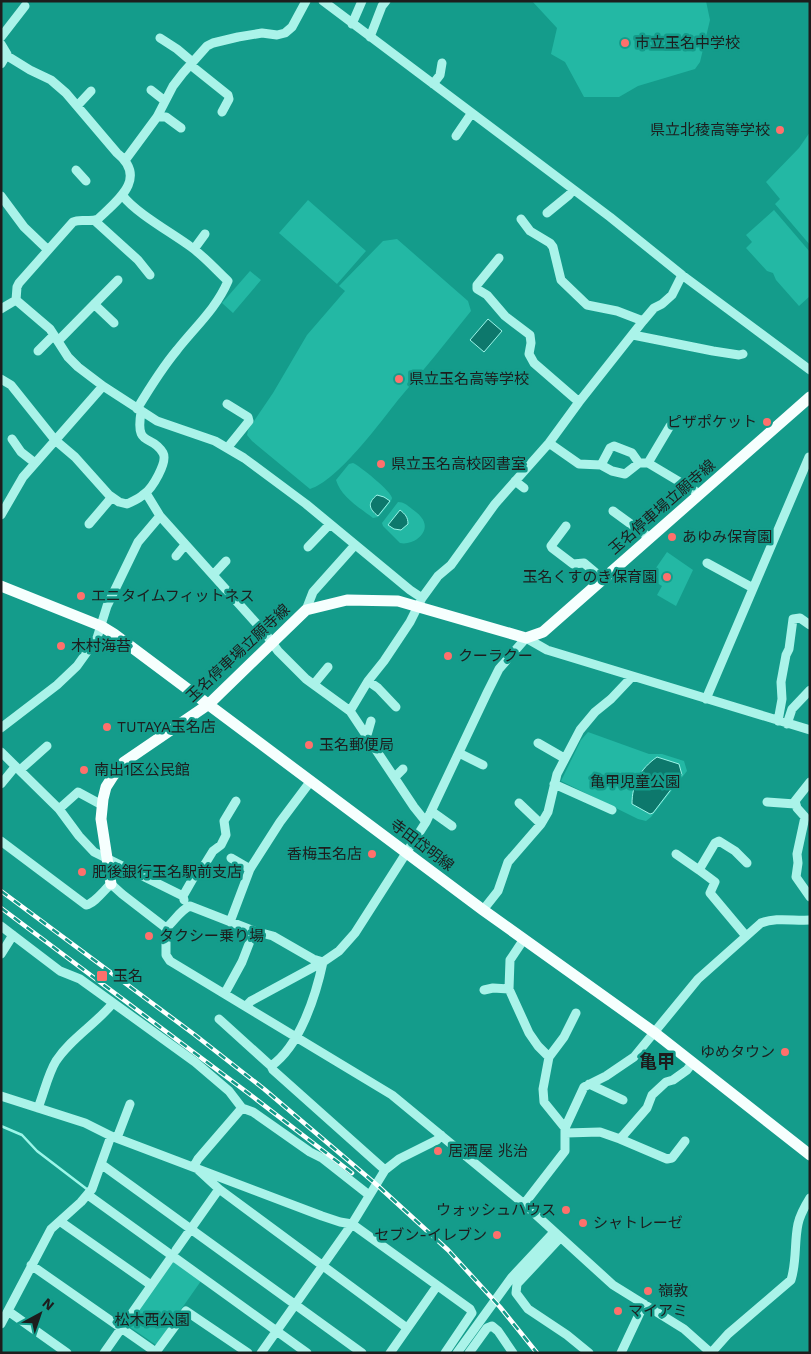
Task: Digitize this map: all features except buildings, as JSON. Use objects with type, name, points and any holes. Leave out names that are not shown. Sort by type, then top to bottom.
[{"type":"main road","name":"玉名停車場立願寺線","points":[[112,884],[101,819],[106,788],[112,776],[124,762],[209,704],[306,610],[347,600],[420,603],[526,638],[543,632],[810,397]]},
{"type":"main road","name":"寺田岱明線","points":[[1,586],[101,626],[114,634],[483,910],[655,1033],[810,1155]]},
{"type":"street","points":[[126,160],[157,117],[173,86],[199,54],[213,43],[262,33],[277,35],[285,33],[292,27],[306,1]]},
{"type":"street","points":[[323,1],[682,275],[810,370]]},
{"type":"street","points":[[352,24],[362,1]]},
{"type":"street","points":[[370,37],[382,6],[386,1]]},
{"type":"street","points":[[1,37],[25,6]]},
{"type":"street","points":[[238,37],[238,47]]},
{"type":"street","points":[[160,38],[177,49],[190,60],[191,64],[228,95],[229,99],[222,112]]},
{"type":"street","points":[[1,44],[7,51],[4,53],[1,64]]},
{"type":"street","points":[[1,310],[16,300],[19,283],[47,249],[73,222],[95,221],[123,196],[132,174],[126,160],[106,140],[66,93],[51,80],[30,70],[4,53]]},
{"type":"street","points":[[433,84],[440,75],[442,63]]},
{"type":"street","points":[[151,90],[165,102]]},
{"type":"street","points":[[78,105],[91,91]]},
{"type":"street","points":[[456,136],[471,114]]},
{"type":"street","points":[[157,117],[166,117],[181,128]]},
{"type":"street","points":[[76,170],[86,181]]},
{"type":"street","points":[[547,213],[570,195],[573,190]]},
{"type":"street","points":[[1,196],[24,228],[47,249]]},
{"type":"street","points":[[1,379],[11,385],[55,440],[75,457],[112,497],[127,504],[146,493],[163,466],[165,458],[162,451],[143,438],[140,432],[140,411],[148,391],[177,350],[215,304],[228,281],[194,249],[145,215],[123,196]]},
{"type":"street","points":[[521,219],[530,231],[550,243],[553,247],[561,280],[587,305],[616,311],[643,321]]},
{"type":"street","points":[[95,221],[138,260],[150,275]]},
{"type":"street","points":[[194,249],[205,234]]},
{"type":"street","points":[[499,258],[477,285],[477,289],[487,295],[505,316],[530,335],[529,354],[534,363],[579,402]]},
{"type":"street","points":[[350,711],[368,681],[402,635],[438,576],[451,565],[474,532],[515,481],[549,444],[579,402],[643,321],[654,308],[672,295],[682,275]]},
{"type":"street","points":[[38,351],[56,338],[118,280]]},
{"type":"street","points":[[16,300],[50,329],[68,357],[78,367],[103,386],[157,421],[228,447],[273,478],[330,524],[410,590],[420,603]]},
{"type":"street","points":[[94,304],[114,324]]},
{"type":"street","points":[[633,336],[713,351],[743,354]]},
{"type":"street","points":[[1,515],[23,477],[103,386]]},
{"type":"street","points":[[227,404],[248,417],[249,421],[228,447]]},
{"type":"street","points":[[549,444],[579,464],[601,465],[612,471],[624,474],[644,463],[670,426]]},
{"type":"street","points":[[12,439],[21,452],[35,463]]},
{"type":"street","points":[[601,465],[610,448],[614,446],[632,453],[644,463],[700,494]]},
{"type":"street","points":[[706,699],[809,457]]},
{"type":"street","points":[[515,481],[524,488]]},
{"type":"street","points":[[146,493],[160,516],[271,643],[296,669],[350,711],[426,822]]},
{"type":"street","points":[[90,524],[112,497]]},
{"type":"street","points":[[613,511],[650,538]]},
{"type":"street","points":[[1,728],[57,685],[77,666],[97,638],[107,606],[138,542],[160,516]]},
{"type":"street","points":[[308,547],[330,524]]},
{"type":"street","points":[[566,526],[551,546],[552,548],[573,564],[584,563],[603,579]]},
{"type":"street","points":[[176,556],[185,545]]},
{"type":"street","points":[[306,610],[313,592],[355,545]]},
{"type":"street","points":[[213,575],[226,561]]},
{"type":"street","points":[[707,563],[752,588]]},
{"type":"street","points":[[782,722],[781,682],[789,649],[793,619],[800,618],[810,625]]},
{"type":"street","points":[[246,1006],[251,1000],[323,962],[339,951],[355,933],[408,853],[426,822],[499,669],[526,638],[547,650],[810,730]]},
{"type":"street","points":[[314,684],[328,667]]},
{"type":"street","points":[[483,910],[498,891],[508,862],[541,824],[548,812],[554,784],[564,758],[580,730],[631,676]]},
{"type":"street","points":[[368,681],[378,688],[396,707]]},
{"type":"street","points":[[782,722],[810,690]]},
{"type":"street","points":[[367,735],[371,721]]},
{"type":"street","points":[[538,742],[564,758]]},
{"type":"street","points":[[1,784],[17,768],[46,746]]},
{"type":"street","points":[[1,752],[59,809],[74,830],[94,852],[183,896]]},
{"type":"street","points":[[459,753],[483,765]]},
{"type":"street","points":[[395,777],[403,769]]},
{"type":"street","points":[[230,922],[250,870],[280,822],[310,782]]},
{"type":"street","points":[[795,804],[796,798],[810,782]]},
{"type":"street","points":[[554,784],[612,810]]},
{"type":"street","points":[[59,809],[78,792],[102,805]]},
{"type":"street","points":[[195,874],[200,872],[213,851],[221,845],[226,830],[224,821],[236,801]]},
{"type":"street","points":[[767,802],[795,804],[808,819],[797,854],[796,877],[806,885],[810,897]]},
{"type":"street","points":[[519,804],[541,824]]},
{"type":"street","points":[[431,811],[452,826]]},
{"type":"street","points":[[1,841],[86,905],[91,904],[112,884],[166,928]]},
{"type":"street","points":[[699,870],[715,843],[719,842],[735,851],[747,863]]},
{"type":"street","points":[[676,854],[715,882],[710,893],[746,936]]},
{"type":"street","points":[[231,858],[250,870]]},
{"type":"street","points":[[186,907],[183,896],[195,874],[198,862]]},
{"type":"street","points":[[166,928],[173,923],[186,907],[190,906],[254,931],[273,936],[313,959],[323,962]]},
{"type":"street","points":[[524,1204],[565,1151],[565,1131],[582,1089],[630,1060],[655,1033],[698,980],[761,923],[767,920],[810,920]]},
{"type":"street","points":[[1,926],[60,971],[80,979],[195,1062],[229,1090],[242,1108],[253,1112],[310,1152],[322,1158],[369,1195]]},
{"type":"street","points":[[166,928],[166,955],[170,961],[392,1095],[524,1204],[613,1285],[684,1329],[711,1353],[728,1334],[791,1280],[795,1268],[798,1225],[802,1210],[810,1198]]},
{"type":"street","points":[[225,993],[242,962],[254,931]]},
{"type":"street","points":[[1,954],[13,935]]},
{"type":"street","points":[[524,939],[510,960],[509,989],[529,1033],[538,1046],[550,1057]]},
{"type":"street","points":[[271,1066],[280,1058],[296,1036],[309,1013],[323,962]]},
{"type":"street","points":[[484,990],[493,988],[509,989]]},
{"type":"street","points":[[38,1108],[56,1062],[68,1046],[113,1003]]},
{"type":"street","points":[[565,1131],[544,1102],[543,1089],[550,1057],[564,1037],[576,1013]]},
{"type":"street","points":[[219,1019],[286,1082],[385,1170]]},
{"type":"street","points":[[620,1139],[648,1108],[652,1094],[666,1082],[673,1080],[687,1070],[693,1062]]},
{"type":"street","points":[[589,1084],[622,1100]]},
{"type":"street","points":[[1,1096],[85,1123],[114,1137],[322,1216],[352,1224],[470,1309],[472,1313],[445,1353]]},
{"type":"street","points":[[1,1324],[51,1229],[90,1192],[101,1164],[130,1104]]},
{"type":"street","points":[[194,1166],[242,1108]]},
{"type":"street","points":[[565,1131],[600,1132],[667,1158],[672,1158],[685,1141]]},
{"type":"street","points":[[261,1353],[352,1224],[385,1170],[399,1159],[437,1140],[441,1135]]},
{"type":"street","points":[[101,1164],[362,1353]]},
{"type":"street","points":[[194,1166],[219,1189],[407,1328]]},
{"type":"street","points":[[104,1353],[219,1189]]},
{"type":"street","points":[[90,1192],[278,1328],[307,1353]]},
{"type":"street","points":[[60,1222],[151,1285]]},
{"type":"street","points":[[457,1353],[512,1278],[557,1235]]},
{"type":"street","points":[[557,1235],[517,1284],[516,1293],[528,1310],[567,1335],[589,1353]]},
{"type":"street","points":[[32,1265],[157,1353],[186,1311],[248,1353]]},
{"type":"street","points":[[390,1353],[437,1286]]},
{"type":"street","points":[[621,1353],[644,1304]]},
{"type":"street","points":[[8,1311],[67,1353]]},
{"type":"street","points":[[469,1353],[487,1328],[492,1326],[498,1331],[512,1353]]},
{"type":"green space","name":"市立玉名中学校","points":[[532,1],[706,1],[710,20],[700,62],[695,69],[638,86],[619,97],[584,97],[565,62],[551,54],[557,28]]},
{"type":"green space","points":[[810,132],[810,245],[775,204],[780,199],[766,182],[799,148]]},
{"type":"green space","points":[[308,200],[366,251],[337,284],[279,233]]},
{"type":"green space","points":[[774,210],[810,252],[810,296],[799,306],[776,280],[773,273],[767,271],[746,248],[752,242],[746,235]]},
{"type":"green space","points":[[397,239],[468,301],[471,311],[357,450],[333,475],[310,489],[252,441],[247,435],[248,430],[273,393],[307,335],[345,291],[339,286],[383,241]]},
{"type":"green space","points":[[250,271],[261,280],[233,313],[222,303]]},
{"type":"green space","points":[[353,463],[375,479],[391,495],[390,502],[378,517],[373,518],[357,506],[346,497],[338,486],[336,480],[349,464]]},
{"type":"green space","points":[[398,502],[405,504],[416,512],[424,522],[423,532],[416,540],[411,542],[400,543],[382,523]]},
{"type":"green space","points":[[667,552],[693,570],[676,606],[657,595],[662,586],[649,578]]},
{"type":"green space","name":"亀甲児童公園","points":[[588,732],[649,754],[662,754],[684,761],[687,771],[651,817],[646,821],[638,819],[561,781],[581,740]]},
{"type":"green space","name":"松木西公園","points":[[173,1261],[201,1281],[156,1345],[127,1325]]},
{"type":"water","points":[[488,319],[502,331],[484,352],[470,340]]},
{"type":"water","points":[[377,495],[390,501],[378,516],[370,506]]},
{"type":"water","points":[[400,510],[406,516],[408,524],[401,530],[394,529],[388,525]]},
{"type":"water","points":[[657,757],[679,764],[682,775],[653,813],[650,814],[632,804],[632,797],[638,778]]},
{"type":"waterway","points":[[1,1126],[22,1135],[37,1151],[88,1190]]},
{"type":"railway","points":[[1,891],[195,1035],[264,1089],[377,1185],[448,1250],[500,1307],[537,1353]]},
{"type":"railway","points":[[1,908],[352,1173]]},
{"type":"place","name":"市立玉名中学校","points":[[625,43]]},
{"type":"place","name":"県立北稜高等学校","points":[[780,130]]},
{"type":"place","name":"県立玉名高等学校","points":[[399,379]]},
{"type":"place","name":"ピザポケット","points":[[767,422]]},
{"type":"place","name":"県立玉名高校図書室","points":[[381,464]]},
{"type":"place","name":"あゆみ保育園","points":[[672,537]]},
{"type":"place","name":"玉名くすのき保育園","points":[[667,577]]},
{"type":"place","name":"エニタイムフィットネス","points":[[81,596]]},
{"type":"place","name":"木村海苔","points":[[61,646]]},
{"type":"place","name":"クーラクー","points":[[448,656]]},
{"type":"place","name":"TUTAYA玉名店","points":[[107,727]]},
{"type":"place","name":"玉名郵便局","points":[[309,745]]},
{"type":"place","name":"南出1区公民館","points":[[84,770]]},
{"type":"place","name":"香梅玉名店","points":[[372,854]]},
{"type":"place","name":"肥後銀行玉名駅前支店","points":[[82,872]]},
{"type":"place","name":"タクシー乗り場","points":[[149,936]]},
{"type":"place","name":"玉名","points":[[102,976]]},
{"type":"place","name":"ゆめタウン","points":[[785,1052]]},
{"type":"place","name":"居酒屋 兆治","points":[[438,1151]]},
{"type":"place","name":"ウォッシュハウス","points":[[566,1210]]},
{"type":"place","name":"シャトレーゼ","points":[[583,1223]]},
{"type":"place","name":"セブン-イレブン","points":[[497,1235]]},
{"type":"place","name":"嶺敦","points":[[648,1291]]},
{"type":"place","name":"マイアミ","points":[[618,1311]]},
{"type":"district","name":"亀甲","points":[[657,1062]]}]
